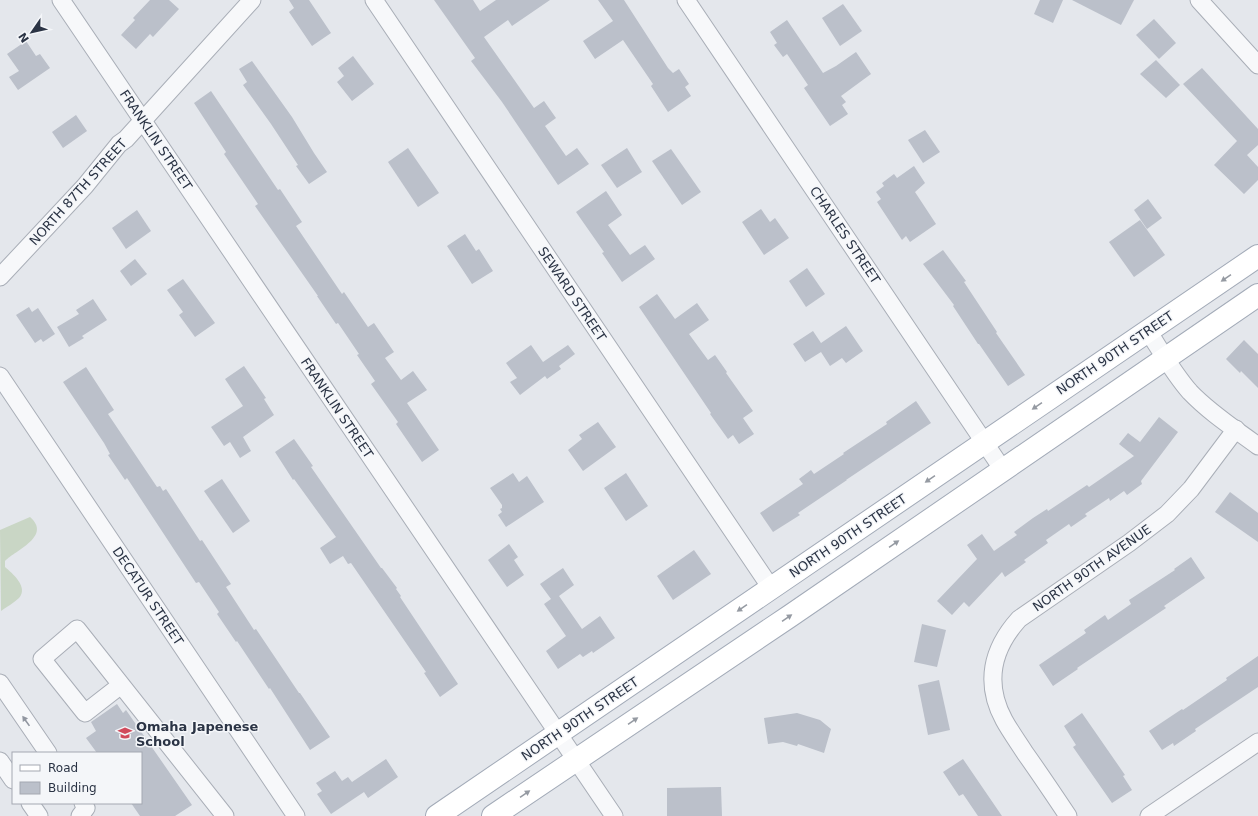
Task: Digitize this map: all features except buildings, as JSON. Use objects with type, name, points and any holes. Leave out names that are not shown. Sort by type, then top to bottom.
[{"type":"main road","name":"NORTH 90TH STREET","points":[[437,816],[1258,256]]},
{"type":"main road","points":[[493,816],[574,760],[790,616],[1258,295]]},
{"type":"street","name":"FRANKLIN STREET","points":[[61,0],[574,760],[614,816]]},
{"type":"street","name":"NORTH 87TH STREET","points":[[0,277],[85,186],[119,144],[126,139],[252,0]]},
{"type":"street","name":"SEWARD STREET","points":[[374,0],[771,588]]},
{"type":"street","name":"CHARLES STREET","points":[[686,0],[1004,470]]},
{"type":"street","points":[[1199,0],[1258,65]]},
{"type":"street","points":[[1148,331],[1179,378],[1191,392],[1207,407],[1258,446]]},
{"type":"street","name":"DECATUR STREET","points":[[0,376],[289,814]]},
{"type":"street","name":"NORTH 90TH AVENUE","points":[[1068,816],[1006,724],[995,700],[993,684],[994,662],[1000,645],[1008,631],[1019,619],[1129,543],[1167,514],[1191,489],[1236,429]]},
{"type":"street","points":[[121,686],[85,713],[42,659],[77,629],[225,816]]},
{"type":"street","points":[[0,683],[47,752]]},
{"type":"street","points":[[1149,816],[1258,742]]},
{"type":"street","points":[[0,761],[8,779]]},
{"type":"street","points":[[31,804],[39,816]]},
{"type":"street","points":[[80,816],[86,808],[84,804]]},
{"type":"green space","points":[[30,517],[36,524],[37,530],[35,536],[24,547],[5,561],[5,567],[21,585],[22,594],[17,600],[1,611],[0,530]]},
{"type":"place","name":"Omaha Japenese School","points":[[125,733]]}]
